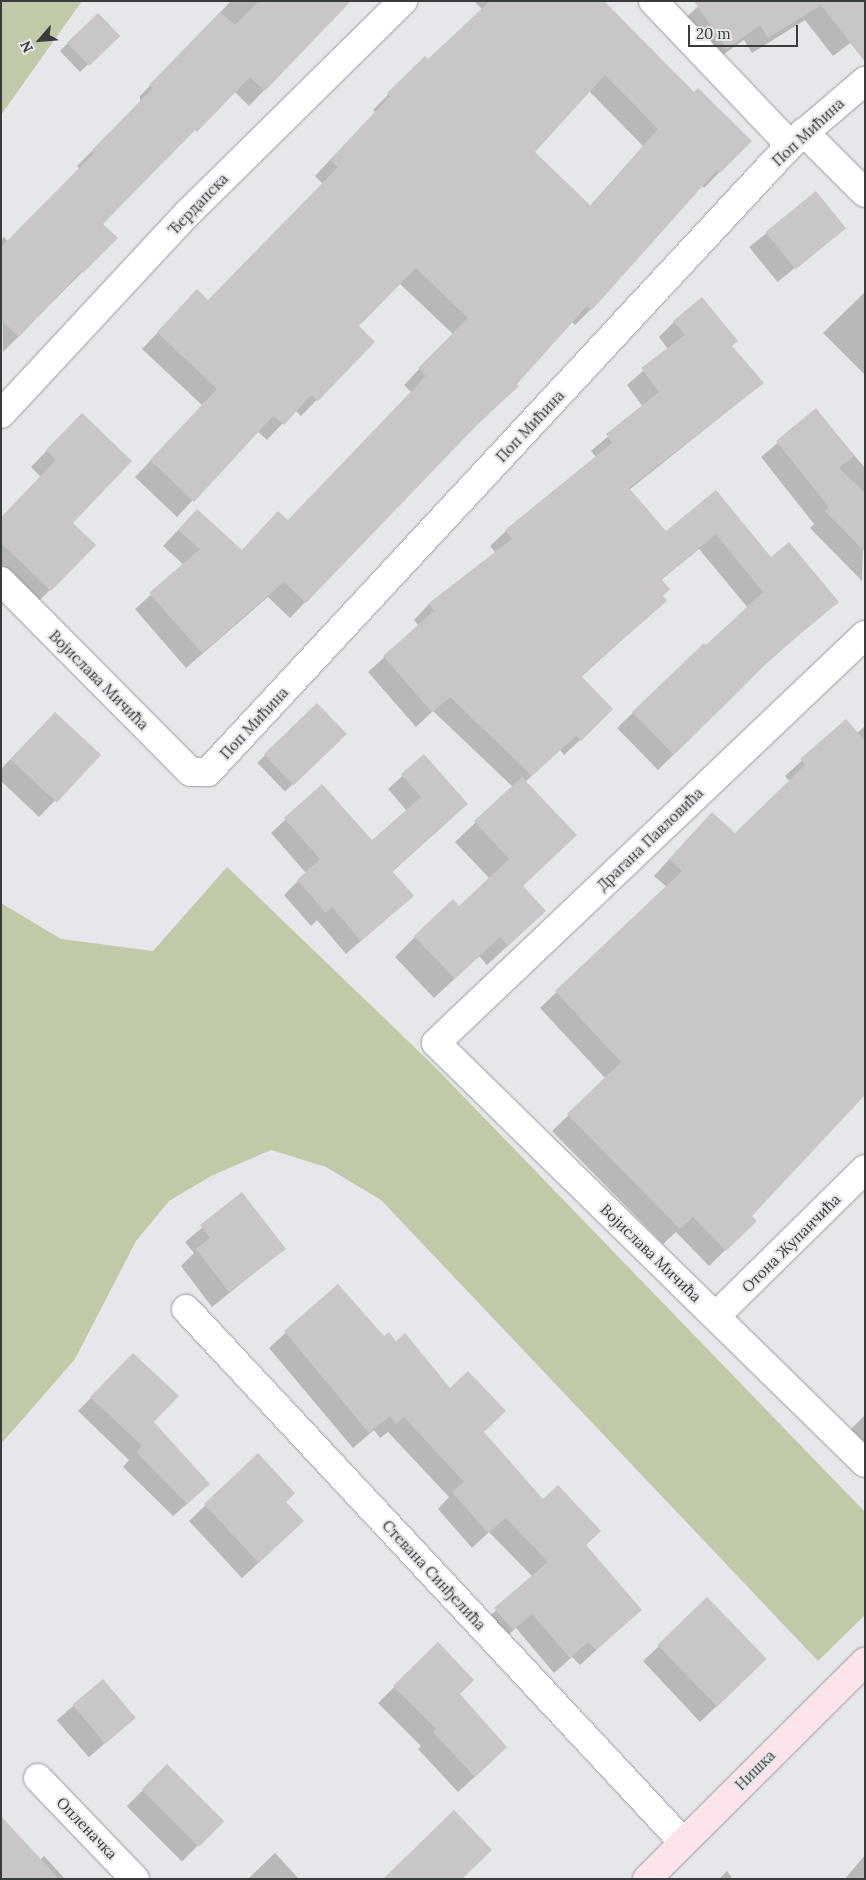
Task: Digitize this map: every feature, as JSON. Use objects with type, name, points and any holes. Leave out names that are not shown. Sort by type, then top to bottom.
[{"type":"main road","name":"Нишка","points":[[647,1879],[682,1842],[865,1662]]},
{"type":"street","name":"Ђердапска","points":[[1,414],[189,212],[403,1]]},
{"type":"street","points":[[653,1],[797,138],[865,193]]},
{"type":"street","name":"Поп Мићина","points":[[200,774],[208,772],[797,138],[865,81]]},
{"type":"street","name":"Војислава Мичића","points":[[1,581],[184,765],[200,774]]},
{"type":"street","name":"Драгана Павловића","points":[[436,1043],[865,634]]},
{"type":"street","name":"Војислава Мичића","points":[[436,1043],[865,1463]]},
{"type":"street","name":"Отона Жупанчића","points":[[716,1316],[865,1169]]},
{"type":"street","name":"Стевана Синђелића","points":[[186,1309],[682,1842]]},
{"type":"street","name":"Опленачка","points":[[38,1778],[135,1879]]},
{"type":"green space","points":[[1,1],[82,1],[1,115]]},
{"type":"green space","points":[[227,867],[433,1065],[865,1512],[865,1615],[818,1661],[381,1200],[326,1167],[271,1150],[211,1176],[169,1201],[136,1241],[75,1359],[1,1444],[1,903],[61,939],[153,951]]},
{"type":"building","points":[[259,1],[351,1],[265,91],[250,77],[197,132],[195,130],[103,224],[118,238],[83,273],[81,271],[19,337],[1,320],[1,247],[94,153],[92,150],[153,88],[149,85],[220,12],[235,25]]},
{"type":"building","points":[[490,1],[604,1],[694,92],[698,88],[752,141],[720,173],[717,170],[592,310],[587,306],[517,384],[519,386],[476,426],[306,603],[284,582],[202,653],[149,593],[200,549],[178,530],[197,509],[242,550],[278,511],[288,520],[426,376],[418,368],[468,318],[416,268],[359,326],[375,342],[318,401],[311,395],[284,425],[273,416],[194,502],[150,460],[217,389],[157,332],[197,289],[208,300],[338,167],[330,160],[390,96],[387,93],[425,56],[428,59]],"holes":[[[605,75],[658,129],[591,206],[535,152]]]},
{"type":"building","points":[[694,1],[865,1],[865,62],[821,5],[768,38],[760,25],[727,49]]},
{"type":"building","points":[[98,13],[120,36],[89,66],[67,43]]},
{"type":"building","points":[[816,191],[846,228],[796,269],[765,232]]},
{"type":"building","points":[[702,297],[738,341],[732,346],[764,383],[629,488],[666,531],[716,490],[771,557],[789,542],[839,602],[776,654],[674,755],[632,712],[704,643],[706,645],[763,592],[716,534],[661,579],[670,589],[663,596],[667,601],[581,676],[613,709],[581,741],[576,736],[532,776],[450,697],[432,712],[383,656],[434,611],[429,603],[512,539],[505,530],[612,443],[606,434],[659,392],[641,368],[685,335],[673,321]]},
{"type":"building","points":[[816,408],[854,456],[839,468],[865,493],[865,552],[825,511],[829,507],[776,441]]},
{"type":"building","points":[[82,413],[132,461],[73,523],[96,545],[51,591],[1,543],[1,517],[56,460],[46,450]]},
{"type":"building","points":[[317,703],[347,734],[294,785],[264,754]]},
{"type":"building","points":[[55,712],[101,755],[57,803],[11,760]]},
{"type":"building","points":[[846,719],[865,741],[865,1095],[752,1216],[757,1221],[726,1251],[693,1217],[680,1229],[567,1114],[621,1062],[555,991],[682,871],[669,859],[712,812],[735,833],[805,765],[800,759]]},
{"type":"building","points":[[424,754],[468,804],[392,871],[414,896],[361,941],[332,907],[326,913],[297,880],[320,859],[284,818],[322,784],[372,840],[421,797],[401,774]]},
{"type":"building","points":[[522,777],[577,835],[523,886],[546,911],[508,946],[500,937],[455,979],[414,936],[453,899],[459,906],[509,859],[474,821]]},
{"type":"building","points":[[242,1192],[286,1249],[229,1292],[196,1249],[210,1238],[200,1225]]},
{"type":"building","points":[[338,1284],[384,1336],[389,1332],[396,1341],[405,1333],[450,1388],[468,1371],[506,1411],[484,1432],[543,1499],[558,1485],[601,1531],[586,1545],[642,1610],[596,1650],[588,1642],[570,1658],[532,1614],[513,1630],[494,1608],[548,1562],[506,1518],[488,1533],[452,1492],[464,1482],[404,1417],[396,1424],[390,1416],[369,1433],[284,1331]]},
{"type":"building","points":[[133,1353],[179,1396],[154,1422],[210,1484],[187,1504],[136,1452],[142,1446],[90,1397]]},
{"type":"building","points":[[258,1453],[295,1493],[286,1502],[304,1521],[259,1563],[204,1504]]},
{"type":"building","points":[[707,1597],[767,1659],[717,1707],[657,1645]]},
{"type":"building","points":[[438,1642],[474,1680],[460,1694],[507,1747],[475,1777],[433,1732],[436,1729],[393,1686]]},
{"type":"building","points":[[103,1679],[136,1718],[105,1744],[72,1705]]},
{"type":"building","points":[[167,1764],[224,1821],[199,1847],[142,1789]]},
{"type":"building","points":[[454,1810],[492,1850],[462,1879],[383,1879]]},
{"type":"building","points":[[1,1816],[59,1879],[1,1879]]}]
